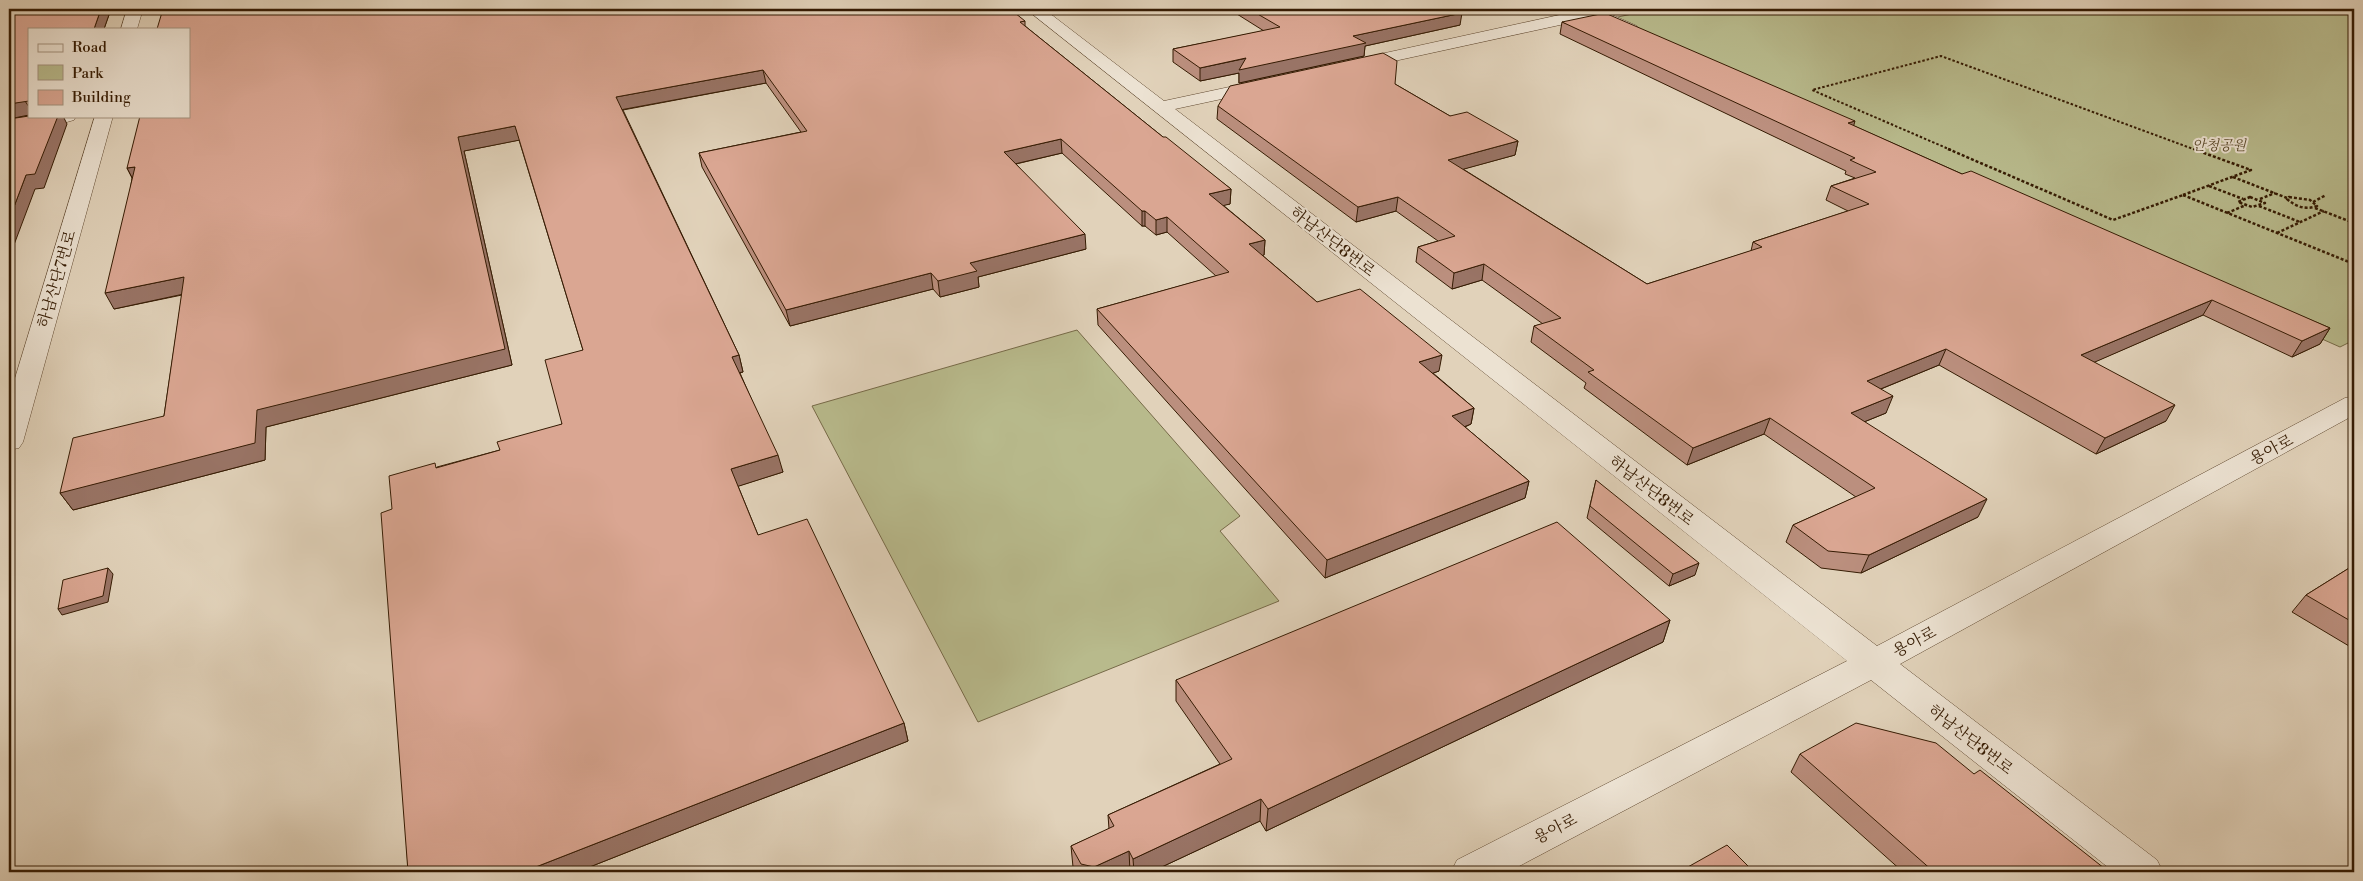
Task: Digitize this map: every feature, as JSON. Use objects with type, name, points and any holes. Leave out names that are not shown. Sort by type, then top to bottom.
[{"type":"street","points":[[129,28],[135,9]]},
{"type":"street","name":"하남산단8번로","points":[[1034,9],[2143,872]]},
{"type":"street","points":[[1333,69],[1602,11],[1648,37]]},
{"type":"street","points":[[1161,107],[1275,82]]},
{"type":"street","points":[[9,126],[55,118]]},
{"type":"street","name":"하남산단7번로","points":[[9,442],[103,118]]},
{"type":"street","name":"용아로","points":[[1471,872],[1873,663],[2354,404]]},
{"type":"path","points":[[1941,56],[2251,170],[2208,186],[2114,220],[1812,90],[1941,56]]},
{"type":"path","points":[[2232,176],[2288,198],[2302,198],[2313,202],[2317,206],[2315,208]]},
{"type":"path","points":[[2208,186],[2243,199]]},
{"type":"path","points":[[2258,200],[2275,193]]},
{"type":"path","points":[[2183,195],[2354,264]]},
{"type":"path","points":[[2313,202],[2326,195]]},
{"type":"path","points":[[2250,197],[2265,202],[2252,208],[2238,202],[2243,199],[2250,197]]},
{"type":"path","points":[[2288,198],[2288,202],[2294,205],[2315,208],[2354,223]]},
{"type":"path","points":[[2227,213],[2246,205]]},
{"type":"path","points":[[2258,205],[2301,222]]},
{"type":"path","points":[[2277,233],[2324,211]]},
{"type":"green space","name":"안청공원","points":[[1655,9],[2354,9],[2354,340],[2340,347],[1604,20]]},
{"type":"green space","points":[[1077,330],[1240,516],[1220,531],[1279,601],[978,722],[812,406]]},
{"type":"building","points":[[9,9],[101,9],[94,28],[28,28],[28,101],[9,104]]},
{"type":"building","points":[[163,9],[1010,9],[1025,21],[1020,22],[1231,189],[1209,194],[1265,240],[1249,244],[1317,302],[1360,289],[1442,355],[1419,362],[1474,408],[1452,416],[1529,481],[1327,560],[1097,309],[1229,272],[1167,217],[1156,220],[1145,211],[1142,211],[1061,139],[1004,152],[1085,234],[970,263],[977,271],[938,281],[931,273],[786,310],[699,153],[807,131],[763,70],[616,97],[739,355],[732,357],[778,455],[731,469],[758,535],[807,519],[904,723],[523,872],[408,872],[381,513],[392,509],[389,476],[435,463],[436,468],[500,450],[497,442],[562,424],[545,360],[583,350],[515,126],[458,137],[505,349],[257,410],[255,443],[60,493],[73,438],[164,416],[184,277],[105,293],[135,167],[127,168],[140,118],[190,118],[190,28],[157,28]]},
{"type":"building","points":[[1249,9],[1453,9],[1462,13],[1353,36],[1366,43],[1239,70],[1246,58],[1200,68],[1173,49],[1280,27]]},
{"type":"building","points":[[1605,13],[1855,121],[1848,123],[1962,174],[1971,171],[2330,328],[2302,341],[2212,300],[2081,355],[2175,405],[2105,438],[1946,349],[1867,381],[1893,396],[1851,413],[1987,499],[1869,555],[1828,551],[1793,525],[1875,488],[1770,418],[1693,448],[1588,372],[1594,370],[1534,326],[1561,318],[1484,264],[1454,273],[1418,247],[1455,236],[1398,197],[1358,207],[1218,106],[1230,86],[1383,53],[1397,61],[1395,84],[1450,116],[1467,112],[1518,141],[1448,160],[1647,284],[1762,247],[1753,242],[1869,204],[1831,186],[1876,172],[1850,160],[1855,158],[1562,22]]},
{"type":"building","points":[[28,116],[28,118],[57,118],[35,174],[26,175],[9,220],[9,119]]},
{"type":"building","points":[[1596,480],[1699,563],[1673,574],[1590,506]]},
{"type":"building","points":[[1557,522],[1670,620],[1268,809],[1261,799],[1133,859],[1129,851],[1094,867],[1081,864],[1071,846],[1114,826],[1108,815],[1232,759],[1176,680]]},
{"type":"building","points":[[2354,565],[2354,623],[2306,595]]},
{"type":"building","points":[[108,568],[103,596],[58,609],[63,580]]},
{"type":"building","points":[[1856,723],[1936,743],[1974,774],[1980,770],[2109,872],[1934,872],[1800,754]]},
{"type":"building","points":[[1727,845],[1754,872],[1679,872]]}]
